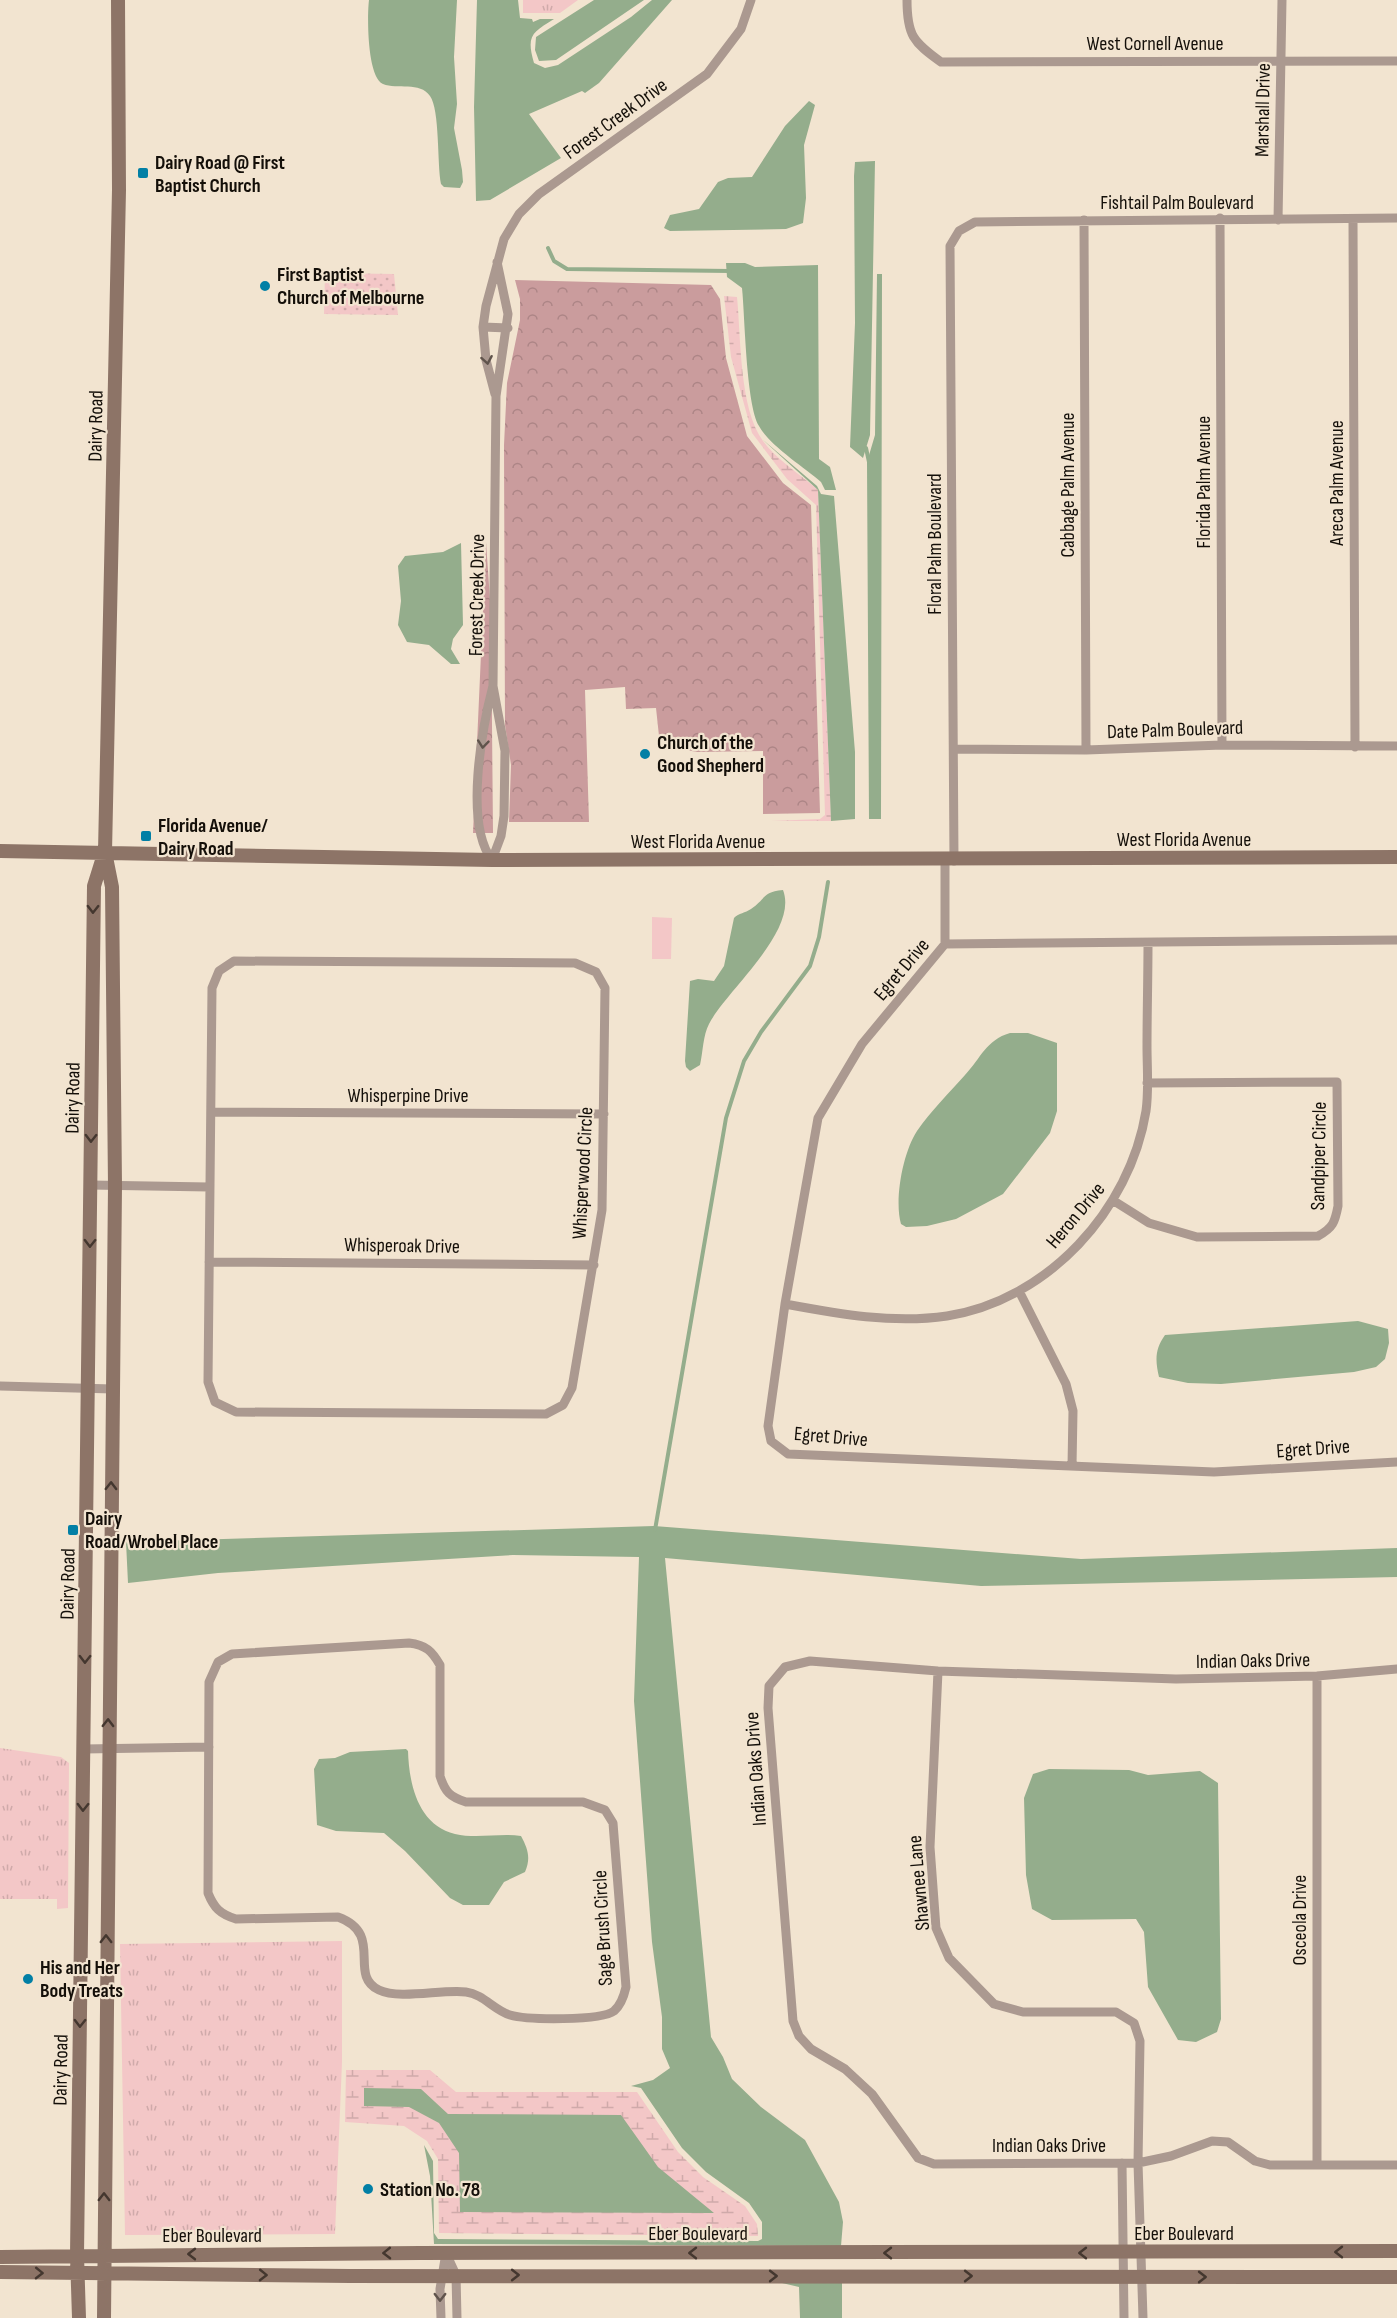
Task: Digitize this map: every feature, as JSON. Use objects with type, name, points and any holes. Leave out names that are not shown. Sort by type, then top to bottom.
[{"type":"street","name":"Dairy Road","points":[[104,2318],[102,2273],[107,1748],[115,1186],[112,888],[105,852],[118,244],[118,0]]},
{"type":"street","name":"Forest Creek Drive","points":[[496,396],[486,360],[483,327],[504,239],[519,214],[539,194],[707,74],[741,28],[751,0]]},
{"type":"street","name":"West Cornell Avenue","points":[[907,0],[907,23],[917,45],[941,62],[1397,61]]},
{"type":"street","name":"Marshall Drive","points":[[1278,220],[1281,0]]},
{"type":"street","name":"Florida Palm Avenue","points":[[1220,218],[1222,745]]},
{"type":"street","name":"Fishtail Palm Boulevard","points":[[959,231],[975,222],[1397,218]]},
{"type":"street","name":"Areca Palm Avenue","points":[[1353,219],[1355,747]]},
{"type":"street","name":"Cabbage Palm Avenue","points":[[1084,220],[1086,750]]},
{"type":"street","name":"Floral Palm Boulevard","points":[[950,861],[954,749],[950,246],[959,231]]},
{"type":"street","name":"Forest Creek Drive","points":[[492,860],[501,836],[505,783],[505,751],[493,686],[496,396],[508,328],[508,314],[497,262]]},
{"type":"street","points":[[483,327],[508,328]]},
{"type":"street","name":"Forest Creek Drive","points":[[492,860],[484,850],[478,829],[479,785],[486,714],[493,686]]},
{"type":"street","name":"Date Palm Boulevard","points":[[954,749],[1086,750],[1222,745],[1397,746]]},
{"type":"street","name":"West Florida Avenue","points":[[0,851],[492,860],[950,861],[1397,857]]},
{"type":"street","name":"Dairy Road","points":[[79,2318],[77,2254],[94,886],[105,852]]},
{"type":"street","name":"Egret Drive","points":[[950,861],[945,944],[862,1044],[818,1118],[785,1304],[768,1426],[771,1442],[788,1454],[1214,1472],[1397,1462]]},
{"type":"street","name":"Egret Drive","points":[[945,944],[1397,940]]},
{"type":"street","name":"Heron Drive","points":[[785,1304],[846,1316],[884,1319],[947,1316],[976,1309],[1019,1292],[1070,1254],[1114,1201],[1134,1160],[1146,1111],[1148,943]]},
{"type":"street","name":"Whisperwood Circle","points":[[234,961],[576,963],[596,972],[605,988],[602,1210],[572,1388],[563,1405],[546,1414],[236,1412],[215,1402],[208,1383],[211,1112],[212,988],[219,970],[234,961]]},
{"type":"street","name":"Sandpiper Circle","points":[[1114,1201],[1149,1222],[1197,1237],[1318,1236],[1331,1229],[1335,1220],[1338,1206],[1338,1082],[1147,1083]]},
{"type":"street","name":"Whisperpine Drive","points":[[211,1112],[604,1114]]},
{"type":"street","points":[[90,1185],[209,1187]]},
{"type":"street","name":"Whisperoak Drive","points":[[209,1262],[594,1265]]},
{"type":"street","points":[[1019,1292],[1066,1384],[1073,1411],[1072,1467]]},
{"type":"street","points":[[0,1386],[113,1389]]},
{"type":"street","name":"Sage Brush Circle","points":[[410,1643],[422,1645],[432,1651],[440,1665],[441,1776],[444,1790],[452,1798],[466,1803],[583,1802],[606,1810],[613,1823],[626,1987],[622,1999],[613,2011],[600,2017],[520,2017],[507,2014],[478,1995],[466,1992],[378,1990],[370,1982],[364,1969],[364,1944],[360,1931],[351,1922],[338,1917],[236,1918],[223,1915],[213,1907],[208,1893],[209,1747],[211,1672],[218,1662],[231,1654],[410,1643]]},
{"type":"street","name":"Indian Oaks Drive","points":[[1397,1669],[1317,1676],[1176,1679],[938,1671],[810,1661],[785,1667],[769,1686],[768,1708],[793,2021],[799,2036],[811,2049],[845,2068],[872,2094],[918,2158],[934,2164],[1138,2163],[1171,2156],[1212,2141],[1228,2142],[1255,2161],[1270,2165],[1397,2165]]},
{"type":"street","name":"Shawnee Lane","points":[[938,1671],[930,1847],[936,1928],[949,1958],[994,2004],[1023,2012],[1116,2012],[1134,2023],[1140,2041],[1138,2163]]},
{"type":"street","name":"Osceola Drive","points":[[1317,1676],[1317,2165]]},
{"type":"street","points":[[84,1749],[209,1747]]},
{"type":"street","name":"Indian Oaks Drive","points":[[1122,2163],[1121,2253],[1124,2318]]},
{"type":"street","points":[[1138,2163],[1144,2277],[1143,2318]]},
{"type":"street","points":[[1122,2198],[1140,2198]]},
{"type":"street","name":"Eber Boulevard","points":[[0,2257],[77,2254],[1397,2252]]},
{"type":"street","points":[[446,2253],[457,2318]]},
{"type":"street","points":[[441,2318],[449,2275],[446,2253]]},
{"type":"street","name":"Eber Boulevard","points":[[0,2272],[1397,2277]]},
{"type":"green space","points":[[523,0],[578,0],[560,13],[523,13]]},
{"type":"green space","points":[[325,273],[394,274],[398,315],[324,314]]},
{"type":"green space","points":[[515,280],[711,285],[720,299],[726,358],[747,436],[783,483],[811,505],[820,813],[763,814],[763,751],[697,752],[676,748],[659,736],[656,708],[626,709],[625,687],[585,690],[589,822],[509,822],[511,765],[505,725],[504,445],[507,383],[520,320],[520,299]]},
{"type":"green space","points":[[724,296],[737,297],[742,372],[749,411],[755,427],[763,441],[775,454],[818,490],[831,821],[771,821],[820,819],[825,815],[816,505],[787,479],[752,433],[731,357]]},
{"type":"green space","points":[[486,542],[491,614],[493,833],[473,833]]},
{"type":"green space","points":[[652,917],[672,918],[671,959],[652,959]]},
{"type":"green space","points":[[0,1748],[61,1757],[69,1763],[68,1908],[57,1909],[57,1899],[0,1899]]},
{"type":"green space","points":[[342,1941],[342,2062],[335,2234],[125,2235],[120,1944]]},
{"type":"green space","points":[[346,2070],[430,2070],[456,2092],[637,2092],[678,2152],[703,2177],[745,2206],[757,2224],[758,2236],[439,2233],[438,2159],[427,2141],[404,2126],[345,2122]]},
{"type":"shaded area","points":[[369,0],[457,0],[454,57],[457,104],[454,128],[462,170],[463,182],[460,188],[444,187],[441,184],[437,125],[430,96],[426,91],[414,87],[389,86],[378,79],[369,45]]},
{"type":"shaded area","points":[[477,0],[518,0],[520,18],[532,19],[533,22],[540,19],[554,19],[540,28],[531,40],[534,63],[545,68],[558,65],[631,17],[652,0],[672,0],[599,83],[585,93],[582,91],[529,114],[561,158],[490,200],[476,201],[474,107]]},
{"type":"shaded area","points":[[594,0],[644,0],[556,60],[539,61],[535,50],[536,37]]},
{"type":"shaded area","points":[[809,101],[815,105],[804,145],[806,198],[803,223],[786,229],[670,231],[664,228],[670,215],[699,209],[718,182],[728,178],[752,177],[785,126]]},
{"type":"shaded area","points":[[875,161],[870,435],[863,458],[850,447],[855,323],[854,176],[855,162]]},
{"type":"shaded area","points":[[726,263],[745,263],[755,267],[818,265],[819,459],[830,467],[836,490],[825,490],[821,482],[779,449],[759,426],[751,399],[742,288],[727,277]]},
{"type":"shaded area","points":[[877,274],[882,274],[881,819],[869,819],[867,462],[875,435]]},
{"type":"shaded area","points":[[762,439],[817,486],[821,494],[834,496],[855,752],[855,819],[831,821],[818,490]]},
{"type":"shaded area","points":[[461,543],[463,625],[453,639],[451,649],[460,664],[451,664],[429,645],[407,642],[398,625],[401,601],[398,566],[405,556],[443,552]]},
{"type":"shaded area","points":[[783,890],[785,906],[781,924],[771,942],[709,1024],[704,1038],[700,1065],[690,1071],[685,1061],[690,981],[698,979],[714,981],[724,966],[734,918],[751,909],[768,894]]},
{"type":"shaded area","points":[[1010,1033],[1028,1033],[1057,1043],[1057,1111],[1050,1133],[1003,1194],[956,1219],[927,1226],[906,1227],[901,1224],[899,1214],[899,1190],[904,1163],[912,1140],[928,1116],[971,1069],[984,1050],[995,1040]]},
{"type":"shaded area","points":[[1358,1321],[1388,1329],[1389,1343],[1385,1359],[1376,1367],[1354,1372],[1221,1384],[1188,1383],[1159,1377],[1157,1355],[1159,1345],[1165,1335]]},
{"type":"shaded area","points":[[654,1526],[1081,1559],[1397,1548],[1397,1577],[981,1586],[665,1558],[711,2037],[732,2079],[761,2107],[805,2140],[839,2202],[843,2222],[841,2246],[434,2244],[430,2176],[424,2145],[433,2161],[434,2233],[438,2239],[758,2241],[762,2239],[762,2222],[749,2203],[706,2172],[682,2148],[641,2088],[631,2086],[653,2080],[670,2068],[662,2049],[662,2017],[652,1942],[634,1701],[639,1557],[513,1555],[218,1573],[128,1583],[126,1542]]},
{"type":"shaded area","points":[[406,1749],[418,1801],[432,1822],[455,1834],[521,1836],[528,1854],[525,1872],[504,1882],[489,1905],[463,1905],[450,1898],[405,1851],[384,1833],[336,1831],[317,1825],[314,1769],[319,1759],[335,1758],[350,1752]]},
{"type":"shaded area","points":[[1049,1769],[1129,1770],[1148,1775],[1200,1771],[1218,1783],[1221,2019],[1217,2032],[1196,2042],[1178,2040],[1148,1987],[1144,1932],[1136,1919],[1052,1920],[1032,1909],[1026,1875],[1024,1798],[1033,1774]]},
{"type":"shaded area","points":[[364,2088],[421,2089],[448,2114],[621,2115],[658,2167],[714,2213],[460,2212],[459,2153],[439,2123],[409,2107],[364,2106]]},
{"type":"shaded area","points":[[782,2283],[842,2283],[842,2318],[800,2318],[799,2287]]},
{"type":"waterway","points":[[548,248],[554,261],[567,269],[730,271]]},
{"type":"waterway","points":[[866,448],[869,462]]},
{"type":"waterway","points":[[655,1530],[726,1118],[744,1061],[761,1032],[810,966],[819,937],[828,882]]},
{"type":"place","name":"Dairy Road @ First Baptist Church","points":[[143,173]]},
{"type":"place","name":"First Baptist Church of Melbourne","points":[[265,286]]},
{"type":"place","name":"Church of the Good Shepherd","points":[[645,754]]},
{"type":"place","name":"Florida Avenue/ Dairy Road","points":[[146,836]]},
{"type":"place","name":"Dairy Road/Wrobel Place","points":[[73,1530]]},
{"type":"place","name":"His and Her Body Treats","points":[[28,1979]]},
{"type":"place","name":"Station No. 78","points":[[368,2189]]}]
